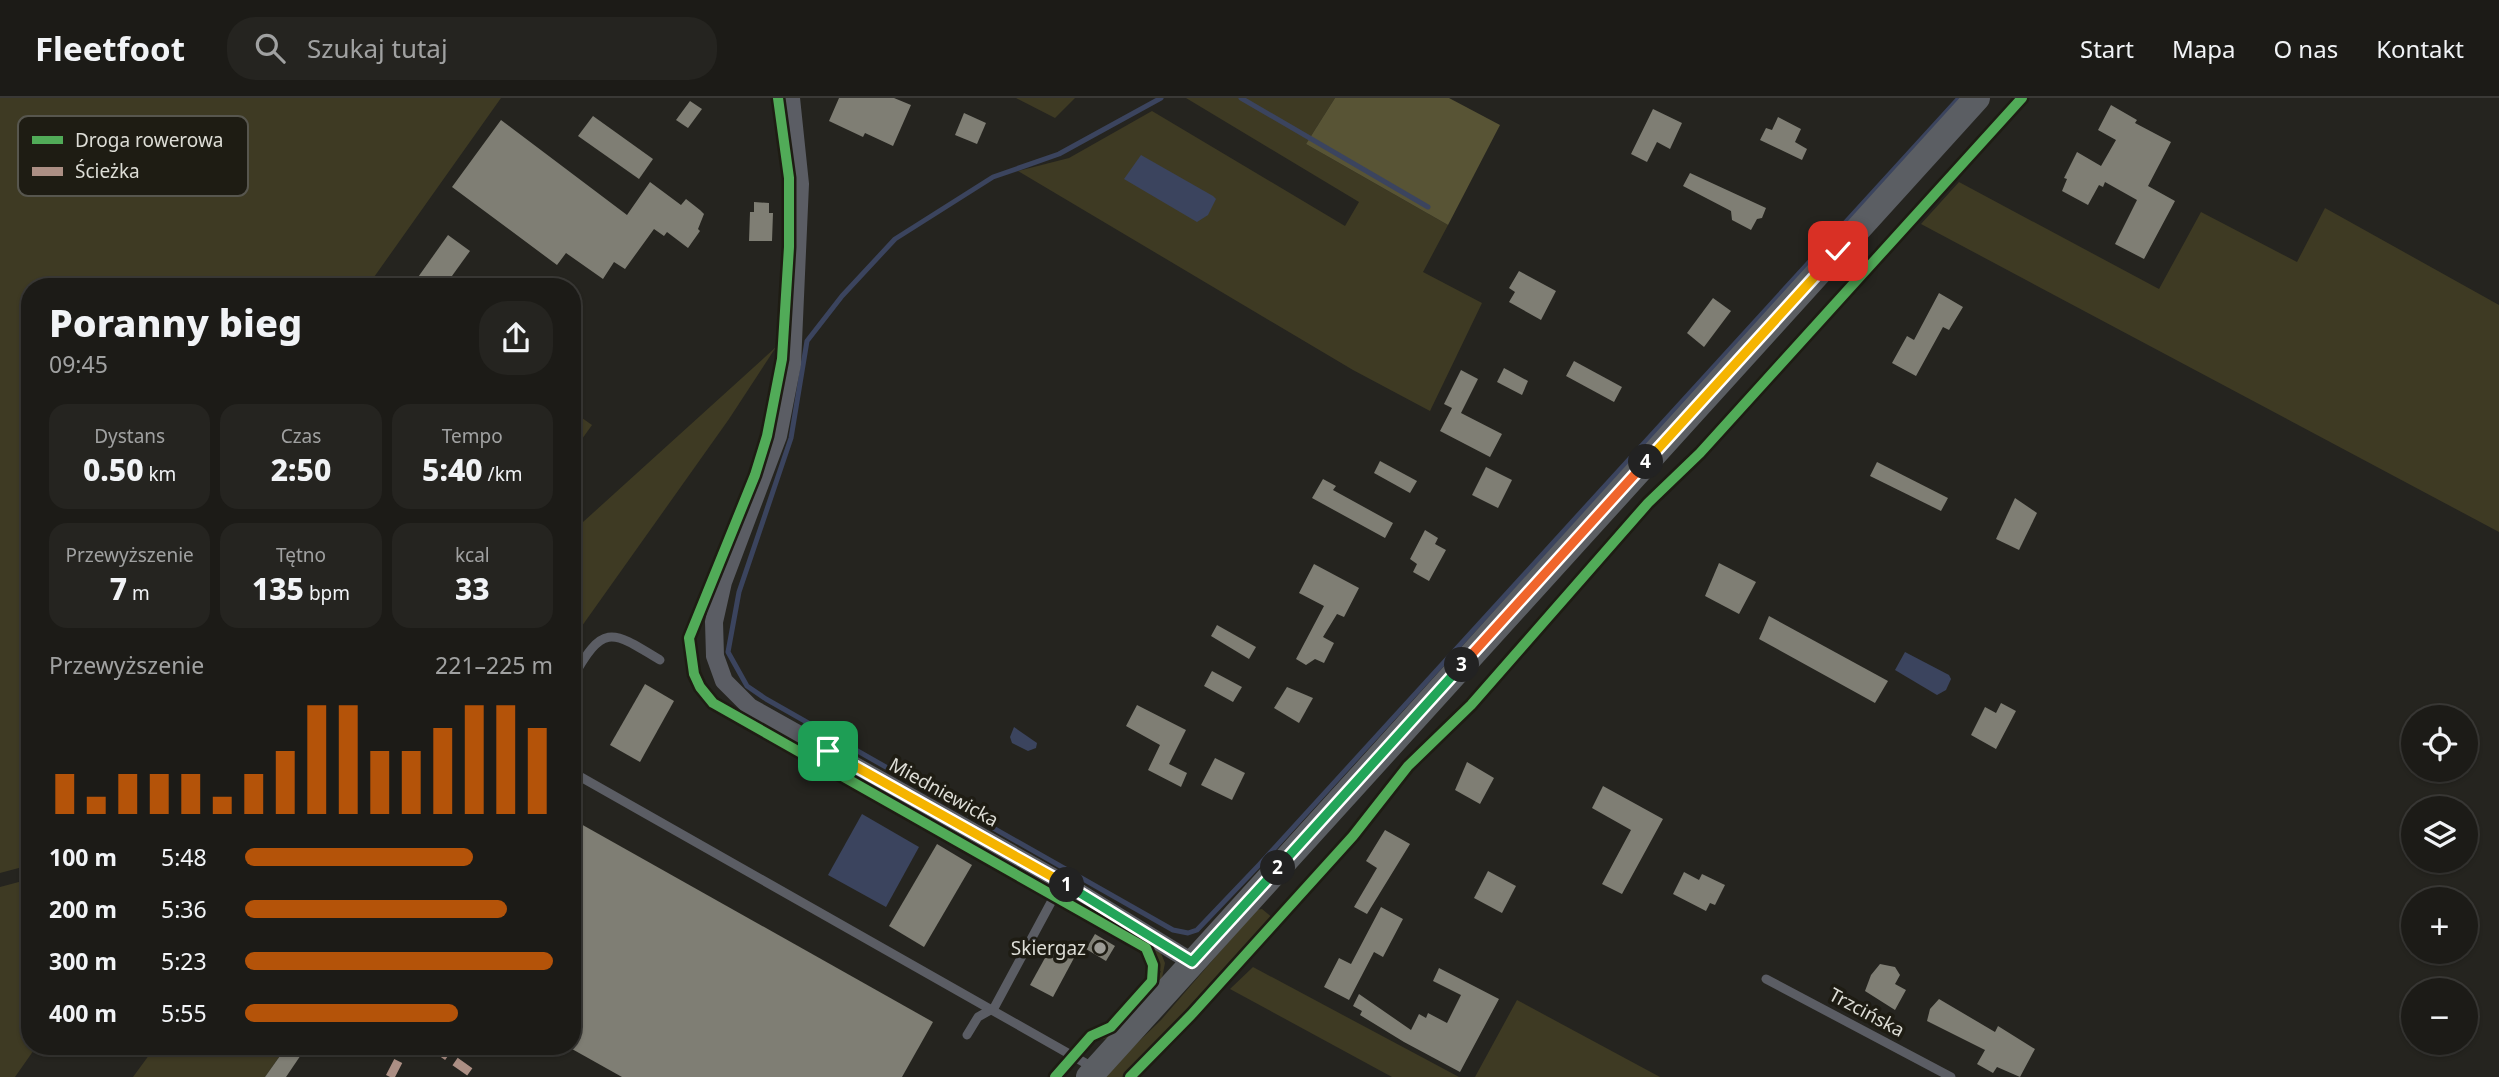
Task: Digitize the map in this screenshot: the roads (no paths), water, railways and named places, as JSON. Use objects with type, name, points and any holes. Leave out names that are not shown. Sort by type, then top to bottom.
[{"type":"main road","points":[[1093,1073],[1977,98]]},
{"type":"street","name":"Miedniewicka","points":[[791,98],[800,184],[792,364],[778,436],[723,582],[714,622],[715,656],[724,681],[750,707],[1062,882],[1192,962]]},
{"type":"lane","points":[[581,663],[588,650],[600,640],[612,635],[624,638],[660,660]]},
{"type":"lane","points":[[581,777],[994,1008],[1093,1073]]},
{"type":"lane","points":[[967,1035],[978,1017],[994,1008],[1062,882]]},
{"type":"lane","name":"Trzcińska","points":[[1766,979],[1951,1077]]},
{"type":"water","points":[[1141,155],[1213,196],[1216,199],[1208,215],[1197,222],[1124,179]]},
{"type":"water","points":[[1905,652],[1949,675],[1951,679],[1946,690],[1937,695],[1895,670]]},
{"type":"water","points":[[1014,727],[1037,743],[1036,748],[1028,751],[1012,743],[1010,737]]},
{"type":"water","points":[[862,814],[919,847],[886,907],[828,875]]},
{"type":"waterway","points":[[1161,98],[1059,154],[993,177],[895,239],[842,296],[807,341],[791,438],[739,592],[728,652],[747,686],[766,699],[1173,930],[1188,933],[1197,930],[1259,865],[1959,98]]},
{"type":"waterway","points":[[1241,98],[1428,207]]},
{"type":"place","name":"Skiergaz","points":[[1100,948]]}]
